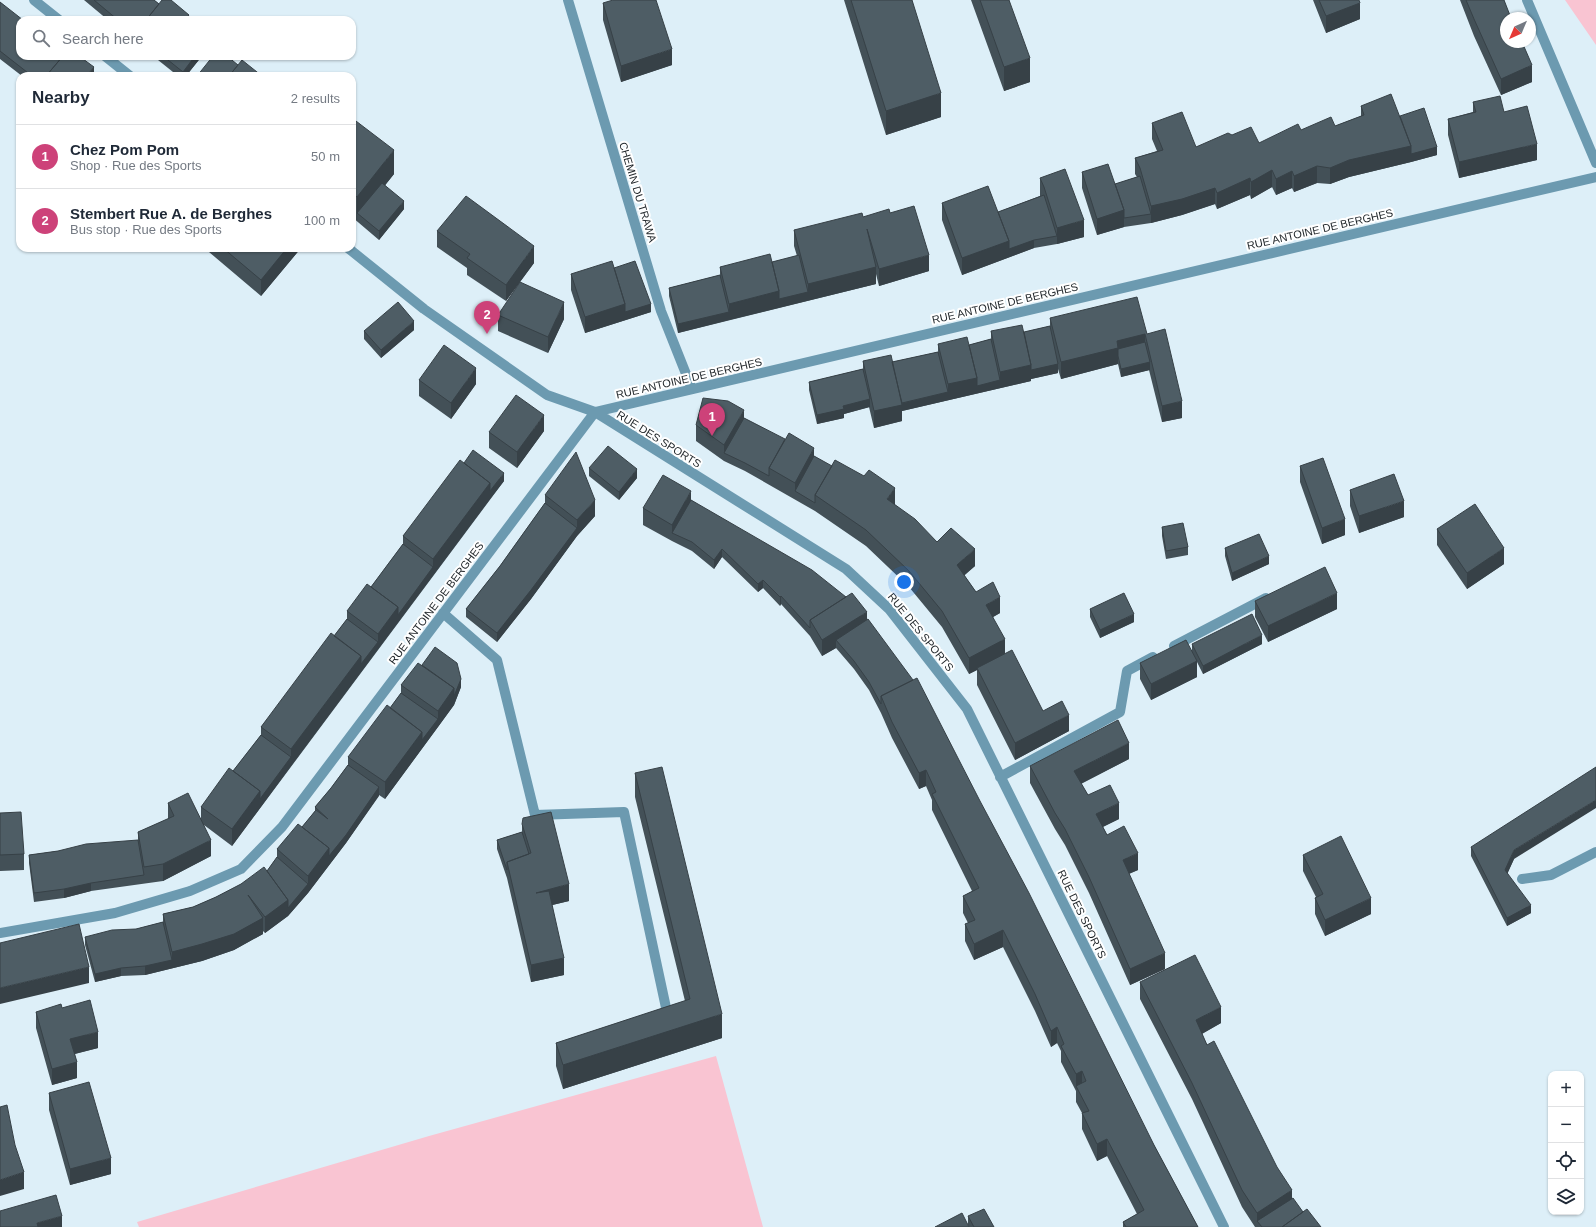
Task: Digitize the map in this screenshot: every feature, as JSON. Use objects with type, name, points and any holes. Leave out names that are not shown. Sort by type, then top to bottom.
[{"type":"street","points":[[34,0],[54,16]]},
{"type":"street","name":"CHEMIN DU TRAWA","points":[[568,0],[661,311],[692,389]]},
{"type":"street","points":[[1527,0],[1596,163]]},
{"type":"street","points":[[110,60],[125,72]]},
{"type":"street","name":"RUE ANTOINE DE BERGHES","points":[[0,933],[115,913],[190,891],[241,869],[282,827],[594,412],[1596,177]]},
{"type":"street","name":"RUE DES SPORTS","points":[[353,252],[424,309],[547,395],[594,412],[846,570],[889,609],[967,709],[1224,1227]]},
{"type":"street","points":[[1000,776],[1120,712],[1127,671],[1275,594]]},
{"type":"street","points":[[443,613],[497,660],[535,815],[624,812],[668,1017],[653,1022]]},
{"type":"street","points":[[1522,878],[1551,875],[1596,852]]},
{"type":"shaded area","points":[[1565,0],[1596,0],[1596,45]]},
{"type":"shaded area","points":[[716,1056],[763,1227],[139,1227],[137,1222],[429,1136]]},
{"type":"building","points":[[94,0],[154,0],[159,4],[149,16],[113,16]]},
{"type":"building","points":[[162,0],[171,0],[189,15],[188,16],[149,16]]},
{"type":"building","points":[[613,0],[656,0],[672,49],[621,66],[603,3]]},
{"type":"building","points":[[851,0],[912,0],[941,93],[886,111]]},
{"type":"building","points":[[980,0],[1009,0],[1030,58],[1004,67]]},
{"type":"building","points":[[1319,0],[1359,0],[1360,3],[1326,16]]},
{"type":"building","points":[[1466,0],[1504,0],[1509,12],[1500,12],[1500,48],[1525,48],[1532,65],[1501,79]]},
{"type":"building","points":[[0,2],[18,16],[16,16],[16,60],[60,60],[49,72],[27,72],[0,51]]},
{"type":"building","points":[[60,60],[84,60],[94,67],[90,72],[49,72]]},
{"type":"building","points":[[168,60],[192,60],[183,72]]},
{"type":"building","points":[[210,60],[232,60],[238,65],[232,72],[200,72]]},
{"type":"building","points":[[242,60],[257,72],[232,72]]},
{"type":"building","points":[[1391,94],[1411,146],[1349,160],[1330,168],[1317,166],[1294,176],[1292,171],[1276,179],[1272,170],[1251,182],[1250,178],[1217,193],[1215,188],[1182,199],[1151,206],[1140,168],[1135,158],[1163,150],[1152,123],[1182,112],[1196,147],[1228,133],[1232,135],[1251,127],[1259,143],[1298,124],[1301,130],[1331,117],[1335,126],[1364,115],[1361,106]]},
{"type":"building","points":[[1500,96],[1504,112],[1527,106],[1537,144],[1459,162],[1448,119],[1476,112],[1473,102]]},
{"type":"building","points":[[1424,108],[1437,147],[1411,154],[1411,146],[1400,116]]},
{"type":"building","points":[[356,121],[394,150],[357,197],[356,196]]},
{"type":"building","points":[[1108,164],[1124,210],[1097,219],[1082,172]]},
{"type":"building","points":[[1065,169],[1084,220],[1057,228],[1040,178]]},
{"type":"building","points":[[1140,176],[1151,214],[1124,218],[1124,210],[1115,184]]},
{"type":"building","points":[[382,183],[404,201],[379,231],[357,213]]},
{"type":"building","points":[[988,186],[1009,241],[962,258],[942,203]]},
{"type":"building","points":[[1044,195],[1057,236],[1034,240],[1009,249],[1009,241],[998,212]]},
{"type":"building","points":[[466,196],[534,246],[506,285],[467,258],[470,254],[437,231]]},
{"type":"building","points":[[914,206],[929,255],[879,269],[867,229],[876,267],[808,284],[794,230],[862,213],[863,217],[889,209],[890,213]]},
{"type":"building","points":[[228,252],[284,252],[261,280]]},
{"type":"building","points":[[770,254],[779,291],[729,304],[720,267]]},
{"type":"building","points":[[799,255],[808,292],[779,299],[779,291],[772,262]]},
{"type":"building","points":[[612,261],[625,304],[585,317],[571,274]]},
{"type":"building","points":[[635,261],[651,304],[625,312],[625,304],[614,268]]},
{"type":"building","points":[[720,275],[729,312],[678,324],[669,288]]},
{"type":"building","points":[[520,282],[564,302],[548,337],[498,315]]},
{"type":"building","points":[[1137,297],[1147,334],[1165,329],[1182,401],[1162,406],[1145,334],[1117,341],[1118,348],[1061,362],[1050,318]]},
{"type":"building","points":[[398,302],[414,321],[381,350],[364,331]]},
{"type":"building","points":[[1022,325],[1031,365],[1000,372],[991,331]]},
{"type":"building","points":[[1050,326],[1058,364],[1031,370],[1024,332]]},
{"type":"building","points":[[967,337],[977,378],[948,384],[938,344]]},
{"type":"building","points":[[991,339],[1000,380],[977,386],[977,378],[969,345]]},
{"type":"building","points":[[1145,342],[1150,362],[1121,369],[1118,349]]},
{"type":"building","points":[[444,345],[476,368],[451,403],[419,380]]},
{"type":"building","points":[[938,352],[948,392],[902,403],[892,362]]},
{"type":"building","points":[[891,355],[902,405],[874,411],[863,361]]},
{"type":"building","points":[[863,369],[870,399],[843,406],[844,409],[817,415],[809,382]]},
{"type":"building","points":[[516,395],[544,415],[517,452],[489,432]]},
{"type":"building","points":[[703,398],[728,401],[744,410],[724,445],[696,425]]},
{"type":"building","points":[[744,418],[785,439],[769,468],[769,476],[724,453]]},
{"type":"building","points":[[789,433],[814,448],[795,483],[769,468]]},
{"type":"building","points":[[608,446],[637,469],[619,492],[589,468]]},
{"type":"building","points":[[473,450],[504,473],[490,491],[490,483],[464,463]]},
{"type":"building","points":[[576,452],[595,500],[577,520],[545,495]]},
{"type":"building","points":[[814,456],[832,466],[815,495],[815,503],[795,491]]},
{"type":"building","points":[[1323,458],[1345,519],[1322,528],[1300,466]]},
{"type":"building","points":[[460,460],[490,483],[433,559],[403,536]]},
{"type":"building","points":[[835,460],[864,476],[869,470],[895,488],[887,499],[915,519],[937,542],[951,528],[975,549],[957,565],[976,592],[993,582],[1000,597],[986,605],[1005,639],[969,658],[942,611],[909,571],[866,530],[815,495]]},
{"type":"building","points":[[1394,474],[1404,501],[1359,516],[1350,490]]},
{"type":"building","points":[[663,475],[691,491],[672,525],[643,508]]},
{"type":"building","points":[[691,500],[812,570],[846,597],[810,620],[810,628],[781,596],[780,597],[763,580],[758,584],[722,549],[714,560],[692,542],[672,533]]},
{"type":"building","points":[[545,503],[577,528],[497,633],[466,609],[500,566]]},
{"type":"building","points":[[1475,504],[1504,548],[1467,573],[1437,529]]},
{"type":"building","points":[[1183,523],[1188,547],[1166,551],[1162,527]]},
{"type":"building","points":[[1259,534],[1269,556],[1232,573],[1225,548]]},
{"type":"building","points":[[403,544],[433,567],[398,615],[398,607],[371,587]]},
{"type":"building","points":[[1325,567],[1337,593],[1268,626],[1255,601]]},
{"type":"building","points":[[367,584],[398,607],[378,634],[347,611]]},
{"type":"building","points":[[852,593],[867,612],[822,640],[810,620]]},
{"type":"building","points":[[1124,593],[1134,614],[1100,630],[1090,609]]},
{"type":"building","points":[[1252,614],[1262,635],[1203,666],[1192,644]]},
{"type":"building","points":[[347,619],[378,642],[361,664],[361,656],[334,636]]},
{"type":"building","points":[[868,619],[913,680],[881,696],[881,704],[869,682],[836,640]]},
{"type":"building","points":[[331,633],[361,656],[291,749],[261,727]]},
{"type":"building","points":[[1186,640],[1197,661],[1151,684],[1140,663]]},
{"type":"building","points":[[435,647],[457,663],[461,679],[454,696],[454,688],[422,665]]},
{"type":"building","points":[[1012,650],[1043,711],[1062,701],[1069,715],[1015,743],[977,668]]},
{"type":"building","points":[[418,663],[454,688],[438,711],[401,685]]},
{"type":"building","points":[[917,678],[1029,893],[1154,1145],[1198,1227],[1126,1227],[1123,1222],[1144,1210],[1107,1139],[1097,1144],[1082,1113],[1089,1111],[1076,1086],[1086,1081],[1082,1071],[1076,1074],[1061,1046],[1064,1044],[1057,1027],[1051,1031],[1035,994],[1003,930],[974,944],[965,924],[975,920],[963,896],[979,888],[932,794],[936,792],[926,770],[919,773],[892,722],[881,696]]},
{"type":"building","points":[[401,693],[438,719],[422,740],[422,732],[390,708]]},
{"type":"building","points":[[387,705],[422,732],[385,782],[348,757]]},
{"type":"building","points":[[1118,720],[1129,743],[1074,771],[1088,795],[1110,785],[1119,803],[1096,814],[1107,835],[1124,826],[1138,853],[1123,860],[1165,953],[1130,969],[1089,877],[1065,829],[1030,766]]},
{"type":"building","points":[[261,735],[291,757],[260,799],[260,791],[233,771]]},
{"type":"building","points":[[348,765],[379,787],[346,835],[329,856],[329,848],[302,827],[316,810],[328,819],[315,807]]},
{"type":"building","points":[[662,767],[722,1014],[563,1065],[556,1043],[690,999],[635,773]]},
{"type":"building","points":[[1596,767],[1596,800],[1514,850],[1505,870],[1531,905],[1507,918],[1471,847]]},
{"type":"building","points":[[229,768],[260,791],[232,829],[201,807]]},
{"type":"building","points":[[188,793],[211,840],[163,864],[144,867],[138,832],[174,816],[168,803]]},
{"type":"building","points":[[21,812],[24,854],[0,855],[0,813]]},
{"type":"building","points":[[551,812],[569,884],[536,893],[549,891],[564,958],[531,965],[507,862],[531,853],[522,824],[523,818]]},
{"type":"building","points":[[298,824],[329,848],[308,876],[277,849]]},
{"type":"building","points":[[522,832],[529,854],[507,862],[507,870],[497,840]]},
{"type":"building","points":[[1341,836],[1371,898],[1325,920],[1315,898],[1323,894],[1303,855]]},
{"type":"building","points":[[138,840],[144,875],[34,893],[29,855],[58,851],[86,844]]},
{"type":"building","points":[[277,857],[308,884],[288,908],[288,900],[267,871]]},
{"type":"building","points":[[264,867],[288,900],[265,917],[248,895],[263,918],[234,934],[172,952],[163,914],[193,907],[216,897],[241,884]]},
{"type":"building","points":[[163,922],[172,960],[145,966],[121,968],[95,974],[85,937],[112,930],[136,929]]},
{"type":"building","points":[[79,924],[89,967],[0,988],[0,943]]},
{"type":"building","points":[[1195,955],[1221,1007],[1196,1020],[1207,1045],[1214,1041],[1277,1167],[1292,1190],[1257,1213],[1242,1190],[1192,1083],[1140,982]]},
{"type":"building","points":[[90,1000],[98,1032],[70,1039],[77,1062],[52,1069],[36,1012],[61,1004],[62,1008]]},
{"type":"building","points":[[89,1082],[111,1158],[70,1169],[49,1093]]},
{"type":"building","points":[[7,1105],[15,1145],[24,1172],[0,1180],[0,1107]]},
{"type":"building","points":[[56,1195],[62,1216],[37,1223],[38,1227],[0,1227],[0,1211]]},
{"type":"building","points":[[1293,1198],[1303,1212],[1282,1227],[1262,1227],[1257,1221]]},
{"type":"building","points":[[984,1209],[994,1227],[974,1227],[968,1216]]},
{"type":"building","points":[[1307,1209],[1321,1227],[1282,1227]]},
{"type":"building","points":[[962,1213],[969,1227],[935,1227]]},
{"type":"place","name":"Stembert Rue A. de Berghes","points":[[487,334]]},
{"type":"place","name":"Chez Pom Pom","points":[[712,436]]}]
